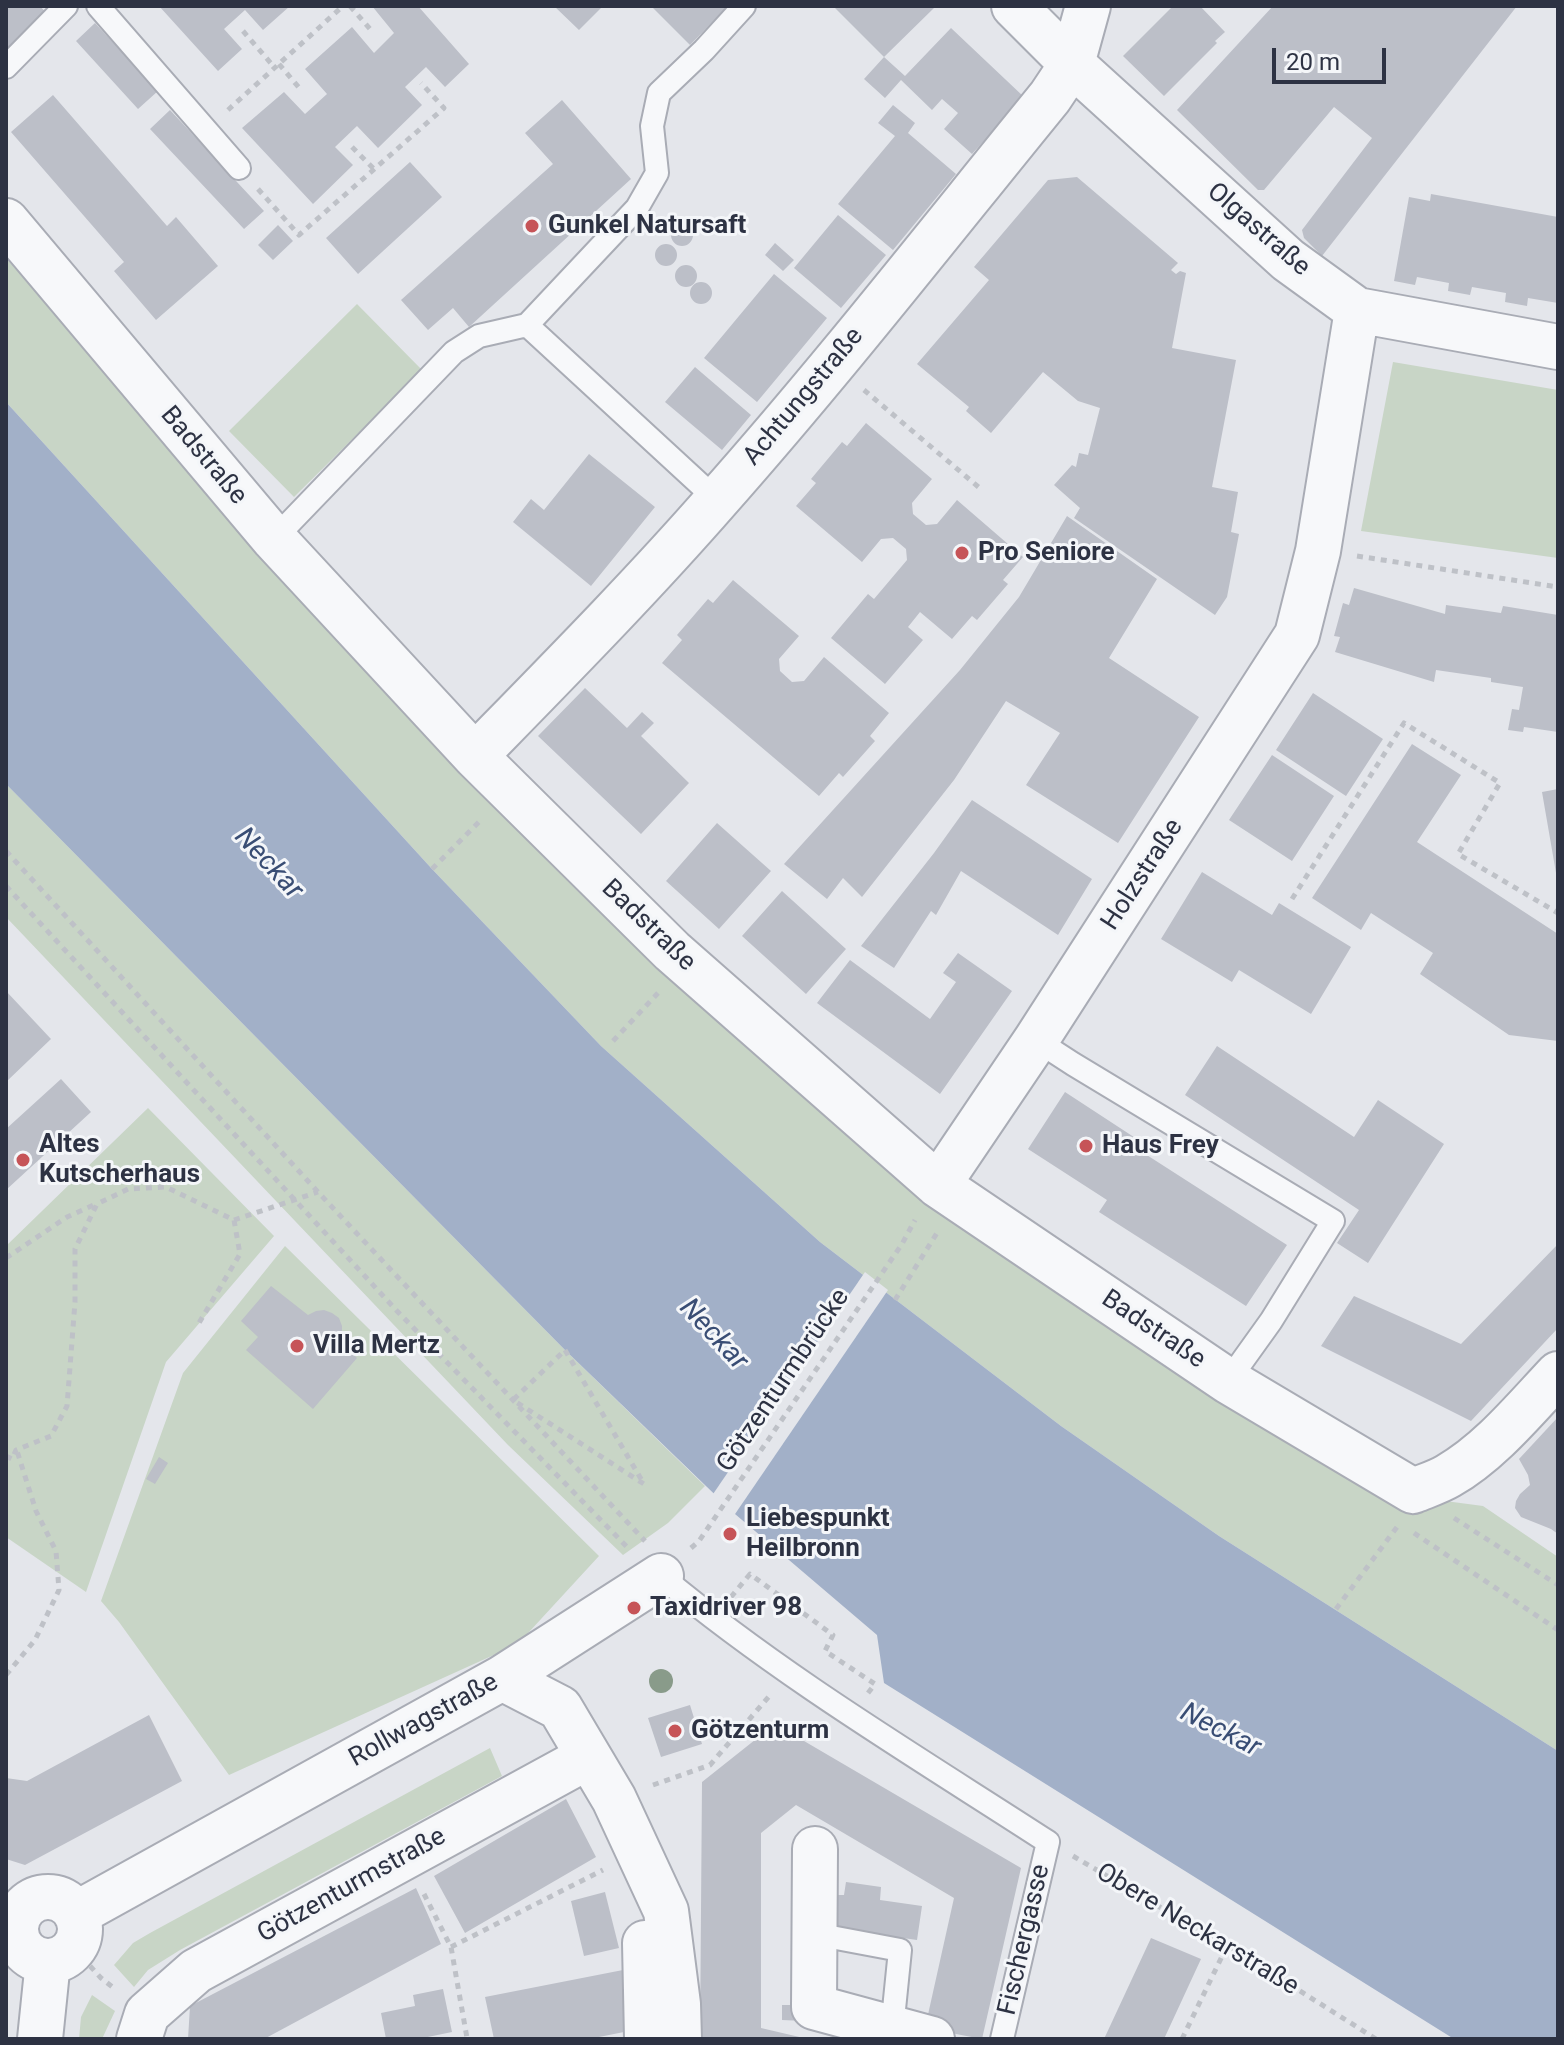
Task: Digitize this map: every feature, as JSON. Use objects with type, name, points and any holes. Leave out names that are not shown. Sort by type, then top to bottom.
[{"type":"street","name":"Olgastraße","points":[[1014,6],[1072,64],[1288,260],[1357,310],[1558,347]]},
{"type":"street","name":"Achtungstraße","points":[[475,756],[717,500],[833,363],[1050,97],[1072,64],[1088,6]]},
{"type":"street","name":"Badstraße","points":[[6,221],[274,539],[475,756],[672,951],[938,1185],[1228,1381],[1406,1507]]},
{"type":"street","name":"Holzstraße","points":[[938,1185],[1036,1040],[1297,635],[1318,551],[1357,310]]},
{"type":"street","points":[[1406,1507],[1486,1448],[1558,1374]]},
{"type":"street","name":"Rollwagstraße","points":[[66,1941],[182,1856],[502,1678],[661,1576]]},
{"type":"street","points":[[502,1678],[560,1708],[614,1799],[666,1911],[678,2004],[679,2039]]},
{"type":"street","name":"Götzenturmstraße","points":[[143,2026],[196,1971],[588,1757]]},
{"type":"street","points":[[815,1849],[814,2007],[912,2034]]},
{"type":"street","points":[[639,1855],[645,1930],[647,2039]]},
{"type":"street","points":[[12,1916],[34,1900],[46,1897],[69,1904],[66,1941],[40,2039]]},
{"type":"lane","points":[[6,67],[66,6]]},
{"type":"lane","points":[[98,6],[239,168]]},
{"type":"lane","points":[[274,539],[454,352],[479,336],[527,325],[637,208],[657,173],[652,126],[659,93],[744,6]]},
{"type":"lane","points":[[527,325],[717,500]]},
{"type":"lane","points":[[1036,1040],[1333,1221],[1271,1321],[1228,1381]]},
{"type":"lane","points":[[661,1576],[713,1619],[853,1717],[1048,1842]]},
{"type":"lane","name":"Fischergasse","points":[[1002,2039],[1048,1842]]},
{"type":"lane","points":[[815,1934],[900,1950],[912,2034]]},
{"type":"path","points":[[207,130],[343,6]]},
{"type":"path","points":[[350,6],[371,30]]},
{"type":"path","points":[[243,31],[301,90]]},
{"type":"path","points":[[239,168],[299,235],[444,108],[421,83]]},
{"type":"path","points":[[352,147],[374,169]]},
{"type":"path","points":[[833,363],[982,490]]},
{"type":"path","points":[[1318,551],[1558,587]]},
{"type":"path","points":[[1292,899],[1404,723],[1500,783],[1458,854],[1558,913]]},
{"type":"path","points":[[432,869],[483,818]]},
{"type":"path","points":[[6,851],[318,1192],[658,1555],[661,1576]]},
{"type":"path","points":[[6,886],[408,1322],[642,1563],[661,1576]]},
{"type":"path","points":[[613,1041],[660,991]]},
{"type":"path","points":[[6,1258],[67,1217],[128,1189],[166,1187],[234,1220],[318,1192]]},
{"type":"path","points":[[6,1456],[12,1459],[16,1450],[51,1436],[67,1406],[75,1302],[75,1249],[97,1204]]},
{"type":"path","points":[[199,1323],[240,1254],[234,1220]]},
{"type":"path","points":[[895,1300],[938,1230]]},
{"type":"path","name":"Götzenturmbrücke","points":[[699,1541],[902,1244]]},
{"type":"path","points":[[565,1350],[644,1484],[631,1476],[513,1400],[565,1350]]},
{"type":"path","points":[[6,1675],[35,1640],[59,1590],[56,1551],[36,1511],[16,1450]]},
{"type":"path","points":[[1336,1609],[1406,1507],[1558,1585]]},
{"type":"path","points":[[1431,1546],[1558,1630]]},
{"type":"path","points":[[750,1574],[833,1635],[825,1651],[875,1684]]},
{"type":"path","points":[[614,1799],[710,1765],[790,1673]]},
{"type":"path","name":"Obere Neckarstraße","points":[[1048,1842],[1227,1946],[1376,2039]]},
{"type":"path","points":[[451,1947],[639,1855]]},
{"type":"path","points":[[406,1857],[451,1947],[466,2039]]},
{"type":"path","points":[[66,1941],[143,2026]]},
{"type":"path","points":[[1182,2039],[1227,1946]]},
{"type":"green space","points":[[6,258],[466,763],[815,1091],[1400,1495],[1483,1506],[1558,1557],[1558,1751],[1219,1536],[1061,1426],[820,1242],[601,1046],[432,869],[6,402]]},
{"type":"green space","points":[[357,304],[422,370],[294,497],[229,431]]},
{"type":"green space","points":[[1393,362],[1558,390],[1558,558],[1361,531]]},
{"type":"green space","points":[[6,784],[565,1350],[705,1486],[668,1523],[623,1555],[508,1445],[6,917]]},
{"type":"green space","points":[[148,1108],[274,1236],[166,1362],[86,1592],[6,1537],[6,1246]]},
{"type":"green space","points":[[285,1246],[599,1556],[518,1644],[229,1775],[101,1601],[183,1373]]},
{"type":"green space","points":[[490,1748],[502,1776],[180,1950],[148,1970],[134,1987],[114,1965],[133,1943],[150,1933]]},
{"type":"green space","points":[[92,1995],[115,2011],[102,2039],[79,2039],[81,2017]]},
{"type":"water","name":"Neckar","points":[[6,402],[432,869],[601,1046],[820,1242],[1061,1426],[1219,1536],[1558,1751],[1558,2039],[1454,2039],[884,1683],[877,1635],[735,1514],[565,1350],[6,784]]},
{"type":"pier","points":[[865,1272],[888,1290],[733,1517],[711,1497]]},
{"type":"building","points":[[6,6],[40,6],[49,16],[6,56]]},
{"type":"building","points":[[159,6],[290,6],[263,30],[245,10],[224,29],[242,49],[218,71]]},
{"type":"building","points":[[372,6],[418,6],[469,64],[445,87],[426,67],[405,87],[422,105],[378,148],[357,126],[335,147],[353,165],[313,204],[242,128],[284,92],[305,114],[327,94],[305,69],[352,27],[374,53],[394,33]]},
{"type":"building","points":[[554,6],[603,6],[579,30]]},
{"type":"building","points":[[651,6],[728,6],[690,45]]},
{"type":"building","points":[[1173,6],[1200,6],[1225,32],[1164,96],[1123,56]]},
{"type":"building","points":[[1273,6],[1517,6],[1322,256],[1304,238],[1302,230],[1372,138],[1334,107],[1264,190],[1258,190],[1177,110]]},
{"type":"building","points":[[835,8],[934,8],[884,57]]},
{"type":"building","points":[[95,23],[158,91],[138,109],[76,41]]},
{"type":"building","points":[[951,28],[1024,97],[972,154],[944,129],[958,113],[942,99],[932,110],[901,80],[885,98],[864,79],[884,57],[905,76]]},
{"type":"building","points":[[53,95],[167,226],[176,217],[218,266],[156,320],[114,271],[124,262],[11,132]]},
{"type":"building","points":[[562,100],[631,179],[469,327],[453,308],[428,330],[401,300],[553,164],[525,133]]},
{"type":"building","points":[[893,105],[915,123],[908,133],[956,174],[893,250],[838,204],[895,136],[878,123]]},
{"type":"building","points":[[170,110],[264,211],[244,229],[150,129]]},
{"type":"building","points":[[410,162],[442,197],[358,274],[326,238]]},
{"type":"building","points":[[1077,177],[1178,263],[1171,270],[1176,274],[1180,271],[1186,273],[1172,348],[1236,360],[1212,487],[1238,492],[1231,532],[1239,534],[1227,597],[1215,615],[1074,518],[1080,508],[1054,485],[1072,465],[1076,467],[1079,453],[1088,455],[1100,408],[1078,401],[1043,372],[991,433],[966,411],[969,407],[917,364],[989,280],[974,267],[1048,180]]},
{"type":"building","points":[[1431,194],[1558,217],[1558,303],[1528,298],[1527,306],[1505,302],[1506,293],[1472,287],[1470,295],[1448,291],[1449,283],[1417,277],[1415,285],[1394,281],[1409,197],[1430,201]]},
{"type":"building","points":[[838,215],[886,255],[841,308],[794,268]]},
{"type":"building","points":[[682,224],[690,227],[693,235],[690,243],[682,246],[674,243],[671,235],[674,227]]},
{"type":"building","points":[[278,225],[293,241],[273,260],[258,245]]},
{"type":"building","points":[[775,243],[794,260],[783,271],[765,255]]},
{"type":"building","points":[[666,244],[674,247],[677,255],[674,263],[666,266],[658,263],[655,255],[658,247]]},
{"type":"building","points":[[686,265],[694,268],[697,276],[694,284],[686,287],[678,284],[675,276],[678,268]]},
{"type":"building","points":[[774,274],[827,318],[757,402],[704,358]]},
{"type":"building","points":[[701,282],[709,285],[712,293],[709,301],[701,304],[693,301],[690,293],[693,285]]},
{"type":"building","points":[[695,367],[751,415],[722,450],[665,402]]},
{"type":"building","name":"Pro Seniore","points":[[866,423],[932,479],[912,503],[913,514],[926,525],[937,524],[957,500],[1023,557],[1003,580],[1008,584],[977,620],[972,616],[952,639],[920,612],[908,627],[923,640],[885,684],[831,638],[868,594],[874,599],[907,560],[906,549],[893,538],[881,539],[862,562],[796,506],[816,483],[811,479],[842,442],[847,446]]},
{"type":"building","points":[[589,454],[655,507],[591,586],[513,522],[531,499],[544,510]]},
{"type":"building","points":[[1067,516],[1157,579],[1109,658],[1199,717],[1118,843],[1026,785],[1060,733],[1006,701],[954,780],[862,897],[843,878],[827,899],[784,864],[960,670],[1019,597]]},
{"type":"building","points":[[733,580],[799,636],[779,659],[780,671],[792,682],[804,681],[824,657],[889,713],[870,736],[875,741],[843,777],[839,773],[819,796],[662,663],[682,640],[677,635],[708,599],[713,603]]},
{"type":"building","points":[[1354,588],[1445,614],[1446,605],[1501,613],[1503,606],[1558,615],[1558,732],[1524,727],[1523,732],[1508,730],[1512,709],[1519,710],[1523,687],[1491,682],[1491,678],[1436,670],[1434,682],[1335,652],[1340,637],[1334,636],[1343,603],[1349,605]]},
{"type":"building","points":[[585,688],[627,728],[642,712],[654,723],[641,736],[689,783],[641,834],[538,736]]},
{"type":"building","points":[[1313,693],[1383,739],[1346,796],[1276,750]]},
{"type":"building","points":[[1412,744],[1461,775],[1417,842],[1558,934],[1558,1041],[1509,1035],[1420,974],[1433,953],[1371,913],[1361,930],[1312,898]]},
{"type":"building","points":[[1272,755],[1334,796],[1292,861],[1229,820]]},
{"type":"building","points":[[1558,789],[1558,872],[1556,873],[1542,792]]},
{"type":"building","points":[[972,800],[1092,879],[1058,935],[961,871],[936,915],[931,911],[894,968],[861,946]]},
{"type":"building","points":[[717,823],[771,871],[719,929],[666,881]]},
{"type":"building","points":[[1202,872],[1272,915],[1279,903],[1351,947],[1311,1014],[1239,970],[1232,982],[1161,939]]},
{"type":"building","points":[[782,891],[846,949],[806,994],[742,936]]},
{"type":"building","points":[[958,953],[1012,991],[940,1094],[817,1003],[850,960],[930,1019],[956,982],[943,973]]},
{"type":"building","points":[[6,991],[51,1039],[6,1082]]},
{"type":"building","points":[[1217,1046],[1354,1137],[1378,1100],[1444,1144],[1368,1263],[1337,1243],[1359,1210],[1185,1095]]},
{"type":"building","name":"Altes Kutscherhaus","points":[[61,1079],[91,1112],[6,1190],[6,1129]]},
{"type":"building","points":[[1065,1092],[1143,1143],[1139,1150],[1287,1245],[1246,1306],[1099,1212],[1107,1200],[1028,1149]]},
{"type":"building","points":[[1558,1244],[1558,1328],[1471,1421],[1321,1346],[1354,1296],[1461,1344]]},
{"type":"building","name":"Villa Mertz","points":[[271,1286],[308,1315],[324,1310],[339,1318],[342,1326],[340,1342],[357,1358],[313,1409],[246,1350],[258,1337],[241,1321]]},
{"type":"building","points":[[1558,1417],[1558,1534],[1521,1517],[1515,1508],[1520,1494],[1530,1485],[1519,1459]]},
{"type":"building","points":[[159,1457],[168,1463],[155,1484],[146,1479]]},
{"type":"building","name":"Götzenturm","points":[[690,1705],[702,1744],[661,1757],[648,1718]]},
{"type":"building","points":[[149,1715],[182,1781],[25,1865],[6,1859],[6,1778],[27,1781]]},
{"type":"building","points":[[775,1724],[1021,1868],[982,2039],[925,2028],[954,1898],[796,1805],[761,1833],[761,2028],[808,2039],[700,2039],[702,1782]]},
{"type":"building","points":[[566,1799],[596,1857],[465,1933],[434,1876]]},
{"type":"building","points":[[846,1882],[881,1887],[880,1900],[922,1906],[917,1940],[833,1928],[838,1895],[844,1895]]},
{"type":"building","points":[[416,1888],[441,1944],[264,2039],[188,2039],[190,2006]]},
{"type":"building","points":[[605,1892],[619,1948],[584,1956],[571,1901]]},
{"type":"building","points":[[1151,1938],[1201,1959],[1164,2039],[1104,2039]]},
{"type":"building","points":[[623,1970],[634,2030],[589,2039],[494,2039],[485,1997]]},
{"type":"building","points":[[443,1989],[452,2032],[418,2039],[386,2039],[381,2013],[415,2006],[413,1995]]},
{"type":"building","points":[[782,2005],[805,2005],[805,2021],[782,2020]]},
{"type":"place","name":"Gunkel Natursaft","points":[[532,226]]},
{"type":"place","name":"Pro Seniore","points":[[962,553]]},
{"type":"place","name":"Haus Frey","points":[[1086,1146]]},
{"type":"place","name":"Altes Kutscherhaus","points":[[23,1160]]},
{"type":"place","name":"Villa Mertz","points":[[297,1346]]},
{"type":"place","name":"Liebespunkt Heilbronn","points":[[730,1534]]},
{"type":"place","name":"Taxidriver 98","points":[[634,1608]]},
{"type":"place","name":"Götzenturm","points":[[675,1731]]}]
